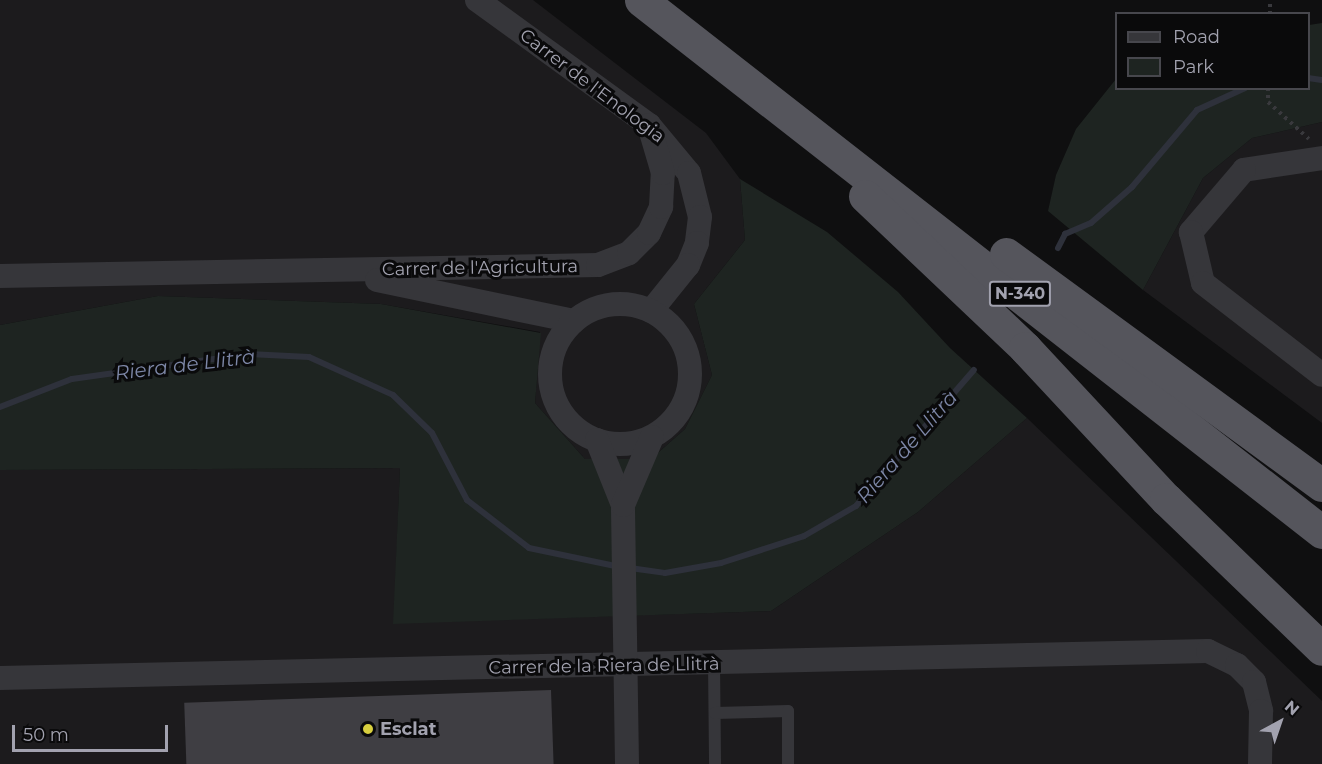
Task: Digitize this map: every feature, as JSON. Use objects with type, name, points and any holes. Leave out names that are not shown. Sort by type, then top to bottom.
[{"type":"highway","name":"N-340","points":[[641,0],[718,56],[1322,532]]},
{"type":"highway","points":[[718,56],[767,73],[1322,485]]},
{"type":"highway","points":[[718,56],[747,105],[874,204],[1025,348],[1166,499],[1322,649]]},
{"type":"street","name":"Carrer de l'Enologia","points":[[477,0],[649,125],[689,173],[700,217],[688,265],[651,312]]},
{"type":"street","name":"Carrer de l'Agricultura","points":[[0,276],[571,268],[629,253],[649,233],[661,207],[663,173],[649,125]]},
{"type":"street","points":[[1318,151],[1244,170],[1191,232],[1203,283],[1322,375]]},
{"type":"street","name":"Carrer de l'Agricultura","points":[[332,271],[574,321]]},
{"type":"street","points":[[627,764],[623,505],[652,437],[682,406],[689,385],[682,342],[651,312],[611,304],[574,321],[554,351],[551,387],[567,419],[597,440],[634,443],[652,437]]},
{"type":"street","points":[[597,440],[623,505]]},
{"type":"street","name":"Carrer de la Riera de Llitrà","points":[[0,678],[1208,651],[1237,665],[1254,682],[1261,711],[1260,764]]},
{"type":"lane","points":[[714,663],[716,764]]},
{"type":"lane","points":[[715,713],[788,711],[788,764]]},
{"type":"path","points":[[1268,90],[1268,102],[1318,151]]},
{"type":"shaded area","points":[[0,0],[533,0],[706,133],[740,179],[745,240],[694,304],[712,375],[685,429],[651,459],[585,459],[535,403],[540,332],[381,304],[158,296],[0,325]]},
{"type":"shaded area","points":[[1322,122],[1322,423],[1143,290],[1203,178],[1252,138]]},
{"type":"shaded area","points":[[1027,418],[1322,701],[1322,764],[0,764],[0,470],[400,468],[394,623],[771,611],[918,512]]},
{"type":"green space","points":[[1322,23],[1322,122],[1252,138],[1203,178],[1143,290],[1048,211],[1056,175],[1076,129],[1115,80],[1115,90],[1310,90],[1310,25]]},
{"type":"green space","points":[[740,179],[827,232],[898,292],[950,348],[1027,418],[918,512],[771,611],[393,624],[400,468],[0,470],[0,325],[158,296],[381,304],[541,333],[535,403],[585,459],[651,459],[685,429],[712,375],[694,304],[745,240]]},
{"type":"building","name":"Esclat","points":[[551,690],[554,764],[186,764],[184,703]]},
{"type":"waterway","name":"Riera de Llitrà","points":[[1310,78],[1322,80]]},
{"type":"waterway","name":"Riera de Llitrà","points":[[1058,248],[1065,234],[1091,223],[1132,187],[1197,110],[1241,90]]},
{"type":"waterway","name":"Riera de Llitrà","points":[[0,407],[72,379],[251,354],[309,357],[393,395],[432,433],[467,500],[529,548],[620,567]]},
{"type":"waterway","name":"Riera de Llitrà","points":[[630,568],[665,573],[721,563],[804,536],[856,506],[974,370]]},
{"type":"place","name":"Esclat","points":[[368,729]]}]
